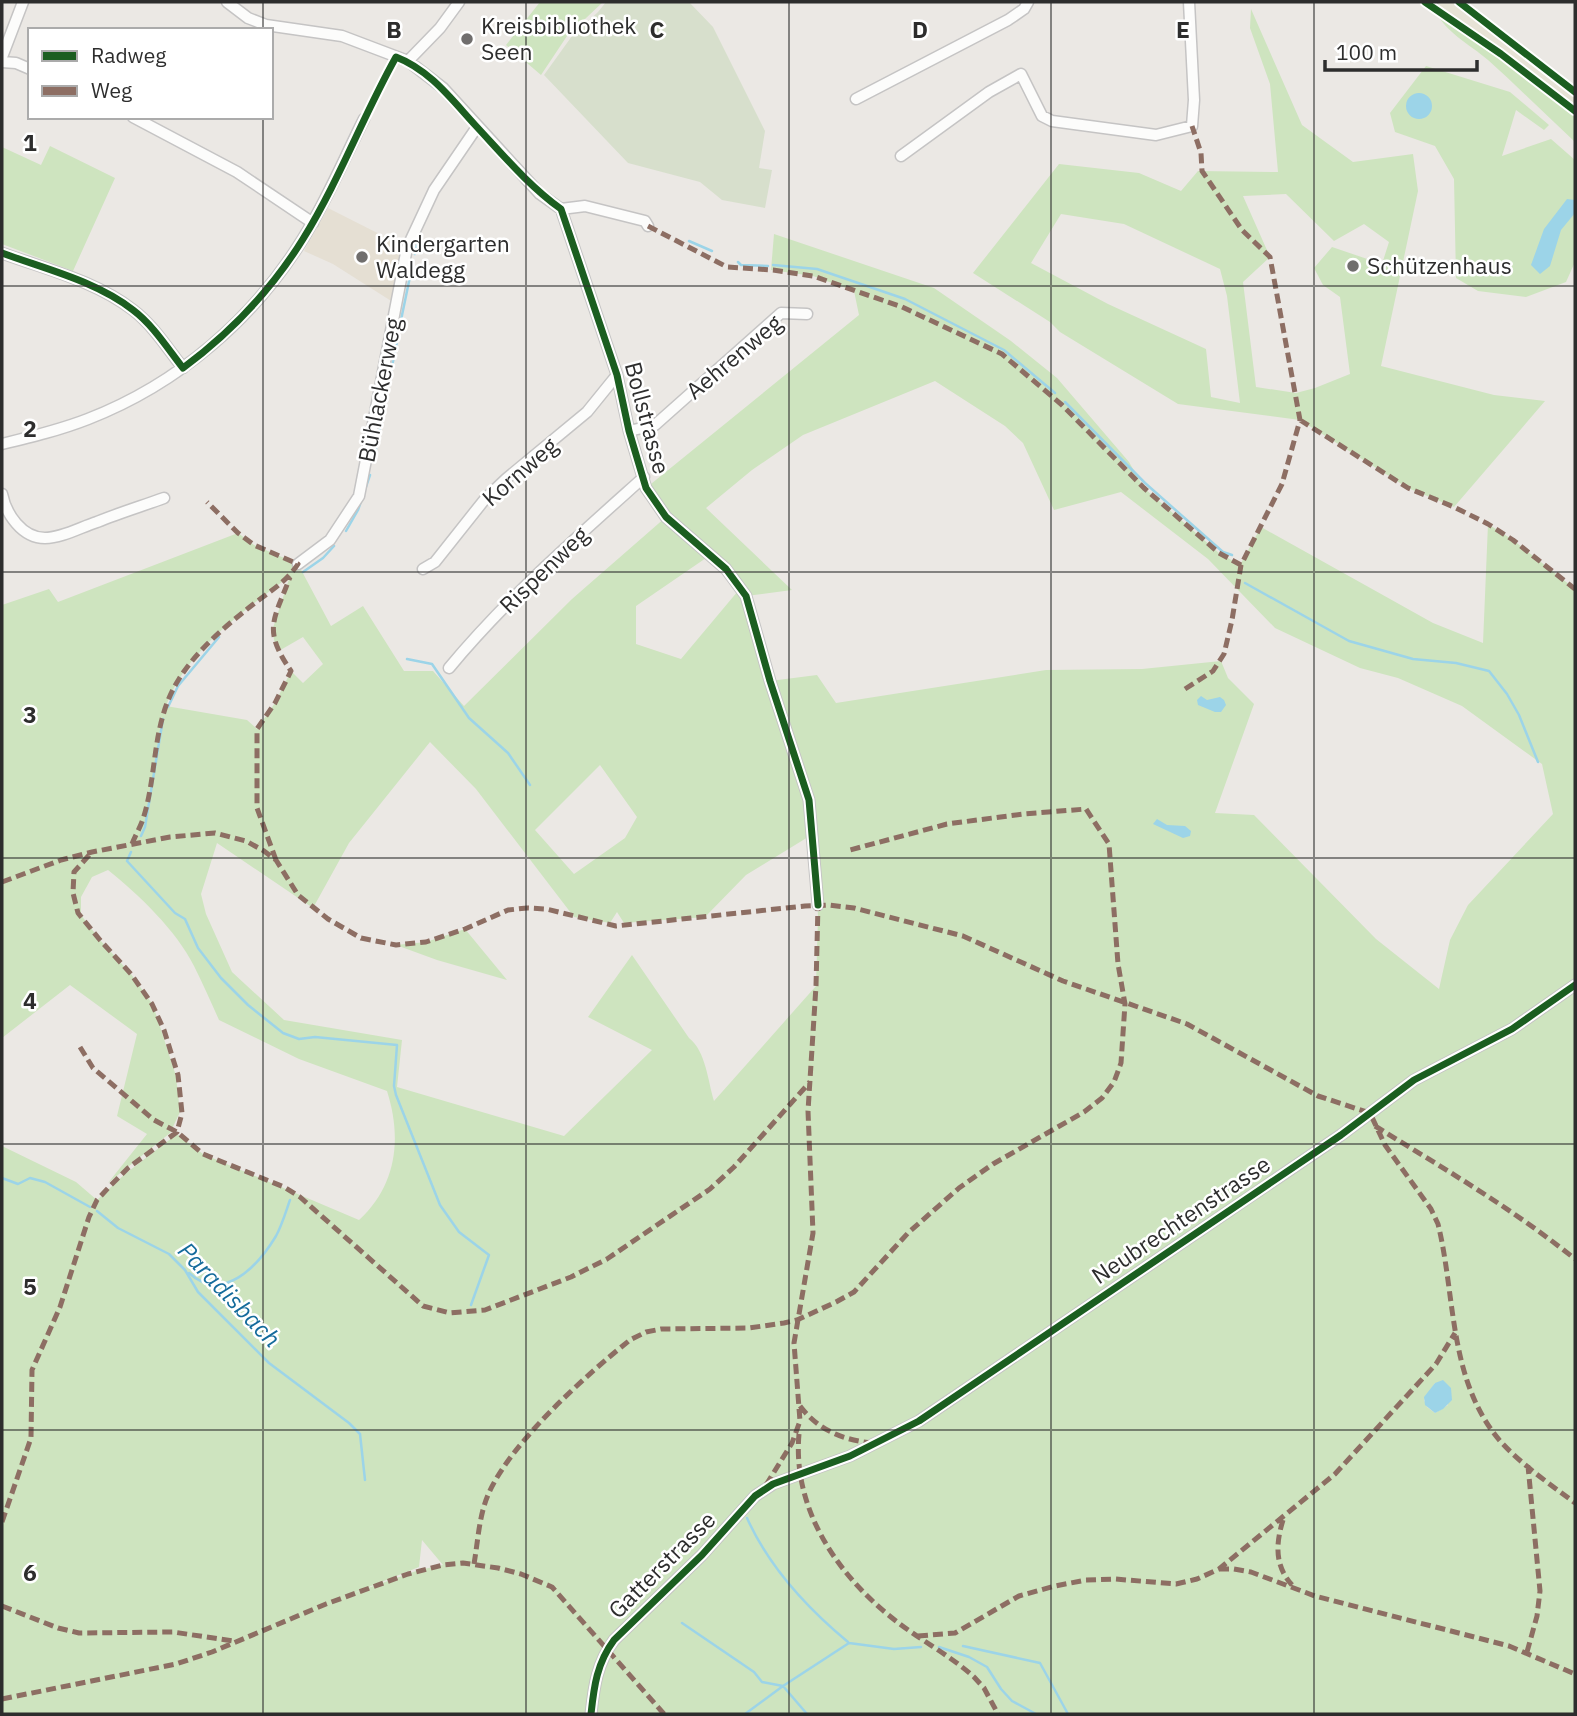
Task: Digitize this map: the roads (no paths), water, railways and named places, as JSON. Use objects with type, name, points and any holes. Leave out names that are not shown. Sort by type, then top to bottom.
[{"type":"main road","points":[[1445,2],[1510,49],[1575,102]]},
{"type":"street","points":[[23,2],[2,60],[28,68]]},
{"type":"street","points":[[227,2],[248,18],[266,24],[342,36],[408,61],[443,88],[540,194],[561,209],[585,206],[645,221],[648,226]]},
{"type":"street","points":[[408,61],[440,28],[459,2]]},
{"type":"street","points":[[856,99],[1009,20],[1024,9],[1028,2]]},
{"type":"street","points":[[901,156],[989,92],[1021,74],[1042,116],[1052,121],[1156,135],[1192,126],[1194,100],[1189,2]]},
{"type":"street","points":[[137,119],[237,172],[313,223]]},
{"type":"street","points":[[2,444],[54,431],[90,418],[166,380],[222,338],[272,282],[313,223],[364,119]]},
{"type":"street","name":"Bühlackerweg","points":[[298,564],[330,540],[359,496],[407,248],[434,190],[477,127]]},
{"type":"street","name":"Bollstrasse","points":[[561,209],[617,375],[629,431],[646,488],[666,517],[726,569],[746,596],[769,681],[809,800],[817,905]]},
{"type":"street","points":[[2,253],[83,284],[134,310],[183,368]]},
{"type":"street","name":"Aehrenweg","points":[[629,431],[655,425],[780,313],[807,314]]},
{"type":"street","name":"Kornweg","points":[[423,569],[435,562],[485,499],[587,412],[617,375]]},
{"type":"street","name":"Rispenweg","points":[[449,668],[559,553],[644,477]]},
{"type":"street","points":[[2,494],[4,506],[14,521],[28,533],[44,538],[164,498]]},
{"type":"street","name":"Neubrechtenstrasse","points":[[801,1475],[863,1450],[919,1421],[1341,1135],[1414,1080],[1512,1029],[1575,985]]},
{"type":"street","name":"Gatterstrasse","points":[[591,1714],[595,1681],[601,1661],[621,1633],[702,1556],[760,1492],[773,1484],[801,1475]]},
{"type":"water","points":[[1419,93],[1428,97],[1432,106],[1428,115],[1419,119],[1410,115],[1406,106],[1410,97]]},
{"type":"water","points":[[1567,199],[1575,200],[1575,213],[1561,230],[1550,266],[1540,274],[1531,265],[1544,229]]},
{"type":"water","points":[[1201,696],[1207,700],[1220,697],[1226,705],[1221,712],[1215,712],[1198,705],[1197,700]]},
{"type":"water","points":[[1157,819],[1167,825],[1185,826],[1191,831],[1190,836],[1183,838],[1153,824]]},
{"type":"water","points":[[1443,1380],[1451,1388],[1452,1400],[1435,1413],[1425,1405],[1424,1397],[1435,1383]]},
{"type":"waterway","points":[[689,241],[712,251]]},
{"type":"waterway","points":[[415,254],[417,245]]},
{"type":"waterway","points":[[738,262],[741,265],[768,266]]},
{"type":"waterway","points":[[773,265],[817,269],[905,299],[1004,350],[1055,393]]},
{"type":"waterway","points":[[401,320],[412,267]]},
{"type":"waterway","points":[[374,458],[397,341]]},
{"type":"waterway","points":[[1065,402],[1145,483],[1223,552],[1232,555]]},
{"type":"waterway","points":[[346,531],[358,510],[370,475]]},
{"type":"waterway","points":[[303,572],[323,558],[334,546]]},
{"type":"waterway","points":[[1245,583],[1349,641],[1413,659],[1456,663],[1489,671],[1519,715],[1538,762]]},
{"type":"waterway","points":[[168,707],[178,686],[219,637]]},
{"type":"waterway","points":[[407,659],[432,664],[469,718],[508,753],[530,785]]},
{"type":"waterway","points":[[141,836],[145,827],[163,719]]},
{"type":"waterway","points":[[131,852],[127,861],[175,913],[185,919],[198,948],[221,978],[248,1005],[283,1033],[299,1039],[315,1037],[397,1045],[394,1086],[396,1095],[440,1205],[459,1232],[489,1255],[471,1305]]},
{"type":"waterway","name":"Paradisbach","points":[[2,1178],[18,1184],[30,1178],[45,1182],[90,1207]]},
{"type":"waterway","points":[[189,1273],[202,1282],[214,1285],[227,1283],[250,1269],[278,1232],[290,1200]]},
{"type":"waterway","name":"Paradisbach","points":[[97,1211],[118,1228],[169,1254],[185,1270],[198,1292],[269,1363],[360,1434],[365,1480]]},
{"type":"waterway","points":[[747,1518],[766,1553],[790,1586],[848,1642]]},
{"type":"waterway","points":[[682,1623],[754,1672],[762,1682],[783,1686],[807,1714]]},
{"type":"waterway","points":[[745,1714],[849,1643],[894,1649],[921,1647]]},
{"type":"waterway","points":[[963,1646],[1040,1663],[1068,1714]]},
{"type":"waterway","points":[[939,1647],[969,1657],[987,1667],[1012,1701],[1036,1714]]},
{"type":"place","name":"Kreisbibliothek Seen","points":[[467,39]]},
{"type":"place","name":"Kindergarten Waldegg","points":[[362,257]]},
{"type":"place","name":"Schützenhaus","points":[[1353,266]]}]
